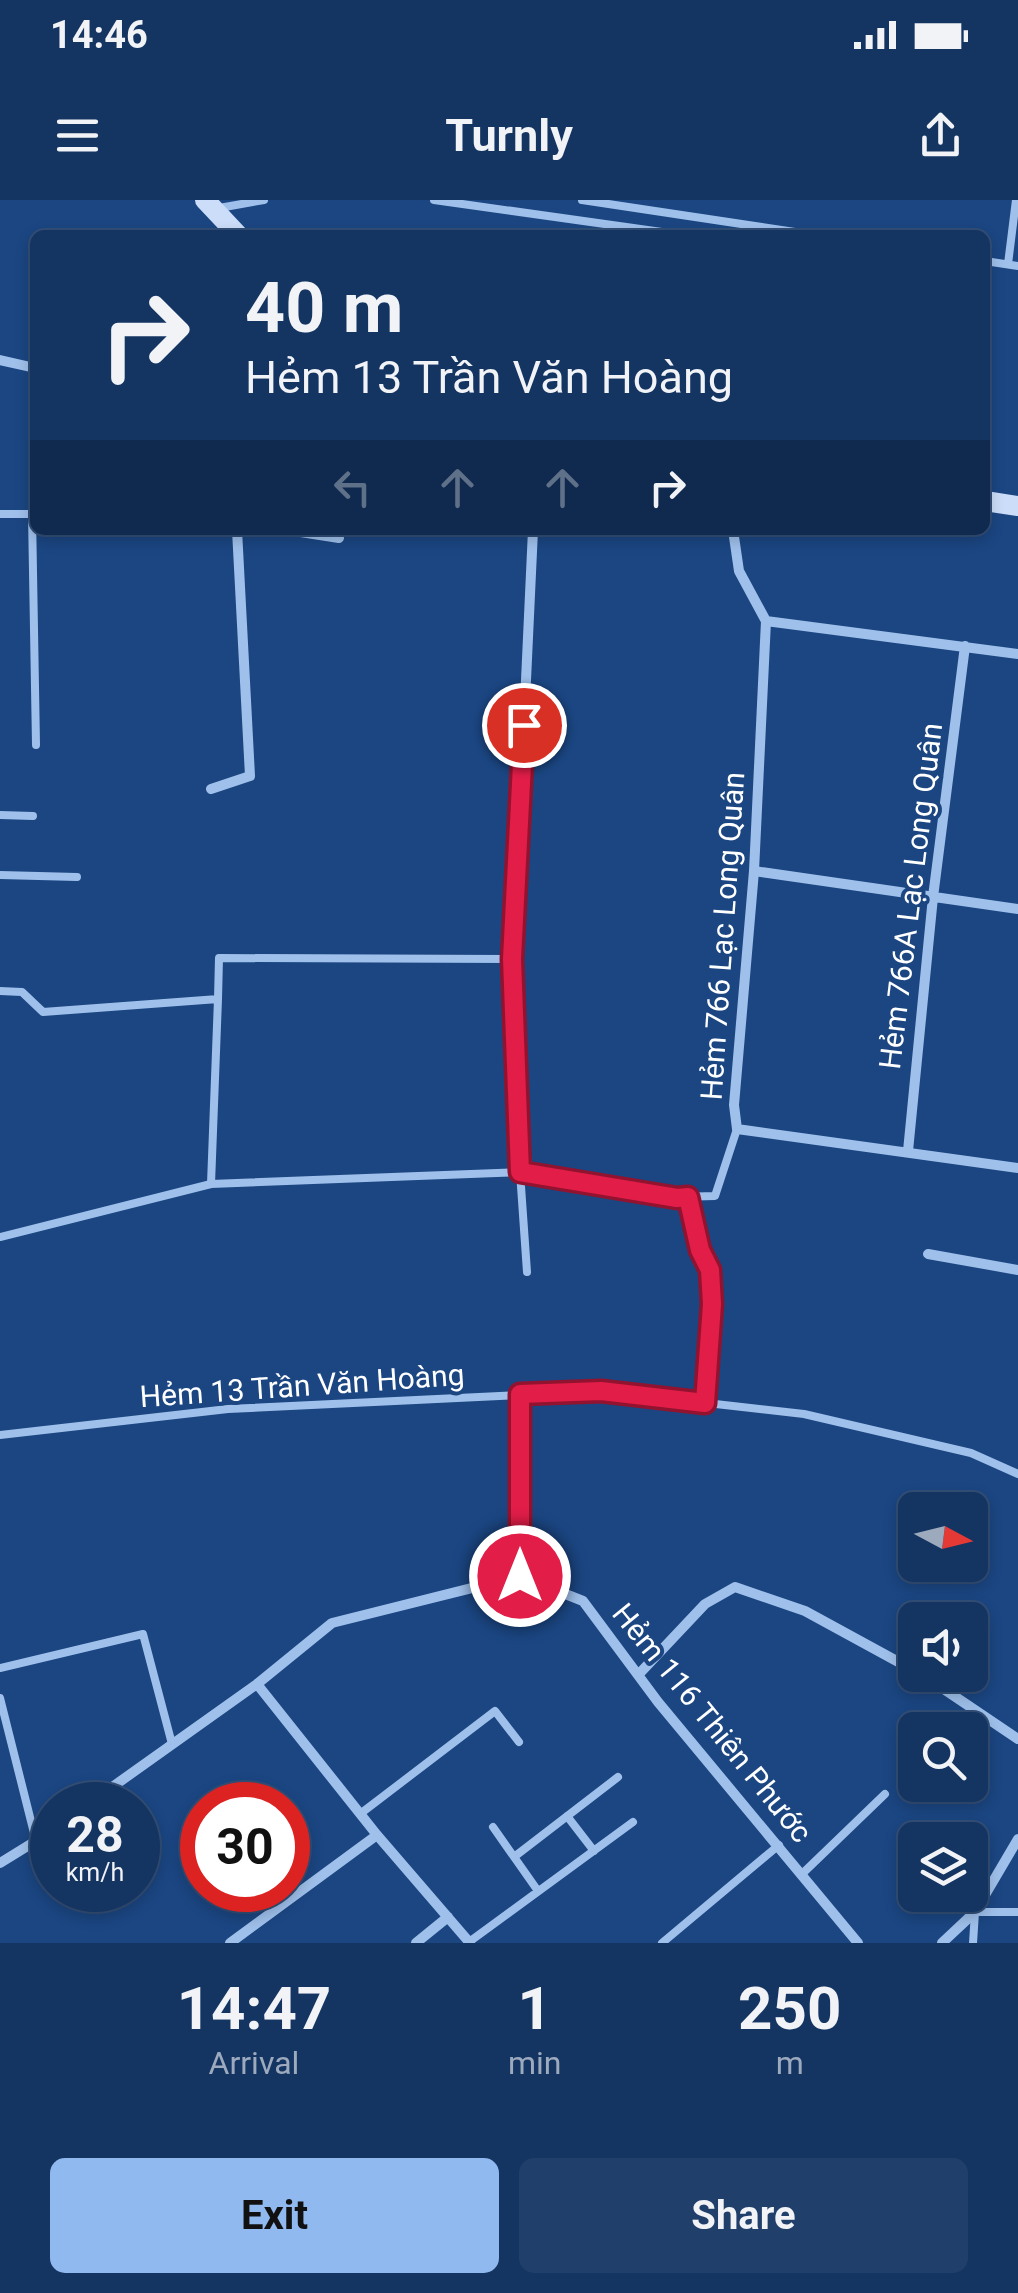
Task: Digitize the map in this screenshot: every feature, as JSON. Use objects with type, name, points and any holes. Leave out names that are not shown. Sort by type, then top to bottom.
[{"type":"main road","points":[[209,205],[233,230]]},
{"type":"main road","points":[[990,502],[1018,506]]},
{"type":"street","points":[[0,360],[30,367]]},
{"type":"street","points":[[211,790],[250,776],[237,535]]},
{"type":"street","points":[[320,535],[339,538]]},
{"type":"street","points":[[520,1172],[512,959],[534,535]]},
{"type":"street","points":[[734,535],[738,571],[766,621],[1018,654]]},
{"type":"street","name":"Hẻm 766 Lạc Long Quân","points":[[766,621],[754,871],[734,1105],[736,1129],[1018,1168]]},
{"type":"street","name":"Hẻm 766A Lạc Long Quân","points":[[908,1151],[933,896],[966,646]]},
{"type":"street","points":[[754,871],[1018,910]]},
{"type":"street","points":[[928,1254],[1018,1270]]},
{"type":"street","points":[[120,1782],[256,1684],[332,1623],[520,1576],[520,1394]]},
{"type":"street","name":"Hẻm 116 Thiên Phước","points":[[520,1576],[582,1601],[658,1702],[855,1939]]},
{"type":"street","points":[[639,1674],[705,1604],[734,1587],[805,1611],[898,1661]]},
{"type":"street","points":[[256,1684],[469,1942]]},
{"type":"street","points":[[949,1692],[1018,1738]]},
{"type":"street","points":[[230,1943],[377,1835]]},
{"type":"street","points":[[988,1890],[1018,1839]]},
{"type":"street","points":[[0,1863],[30,1845]]},
{"type":"street","points":[[942,1943],[975,1912]]},
{"type":"street","points":[[416,1943],[448,1917]]},
{"type":"lane","points":[[209,205],[264,200]]},
{"type":"lane","points":[[434,200],[647,230]]},
{"type":"lane","points":[[582,200],[781,230]]},
{"type":"lane","points":[[1008,264],[1016,200]]},
{"type":"lane","points":[[990,262],[1018,266]]},
{"type":"lane","points":[[0,514],[30,514]]},
{"type":"lane","points":[[34,535],[36,744]]},
{"type":"lane","points":[[0,815],[33,816]]},
{"type":"lane","points":[[0,875],[76,877]]},
{"type":"lane","points":[[211,1184],[218,958],[512,959]]},
{"type":"lane","points":[[0,992],[22,992],[43,1012],[218,1000]]},
{"type":"lane","points":[[0,1237],[211,1184],[520,1172],[677,1198],[715,1196],[736,1129]]},
{"type":"lane","points":[[520,1172],[527,1272]]},
{"type":"lane","points":[[688,1197],[700,1250],[710,1270],[712,1304],[705,1403]]},
{"type":"lane","name":"Hẻm 13 Trần Văn Hoàng","points":[[0,1436],[228,1409],[601,1391],[804,1414],[970,1453],[1018,1474]]},
{"type":"lane","points":[[0,1668],[143,1634],[172,1744]]},
{"type":"lane","points":[[0,1698],[30,1817]]},
{"type":"lane","points":[[360,1814],[496,1711],[519,1742]]},
{"type":"lane","points":[[514,1857],[618,1777]]},
{"type":"lane","points":[[802,1874],[885,1794]]},
{"type":"lane","points":[[567,1816],[594,1851]]},
{"type":"lane","points":[[469,1942],[633,1822]]},
{"type":"lane","points":[[493,1827],[538,1891]]},
{"type":"lane","points":[[662,1943],[778,1845]]},
{"type":"lane","points":[[973,1943],[975,1912]]},
{"type":"lane","points":[[988,1912],[1018,1912]]},
{"type":"lane","points":[[840,1943],[855,1939]]},
{"type":"route","points":[[520,1576],[520,1394],[601,1391],[705,1403],[712,1304],[710,1270],[700,1250],[688,1197],[520,1172],[512,959],[524,725]]}]
